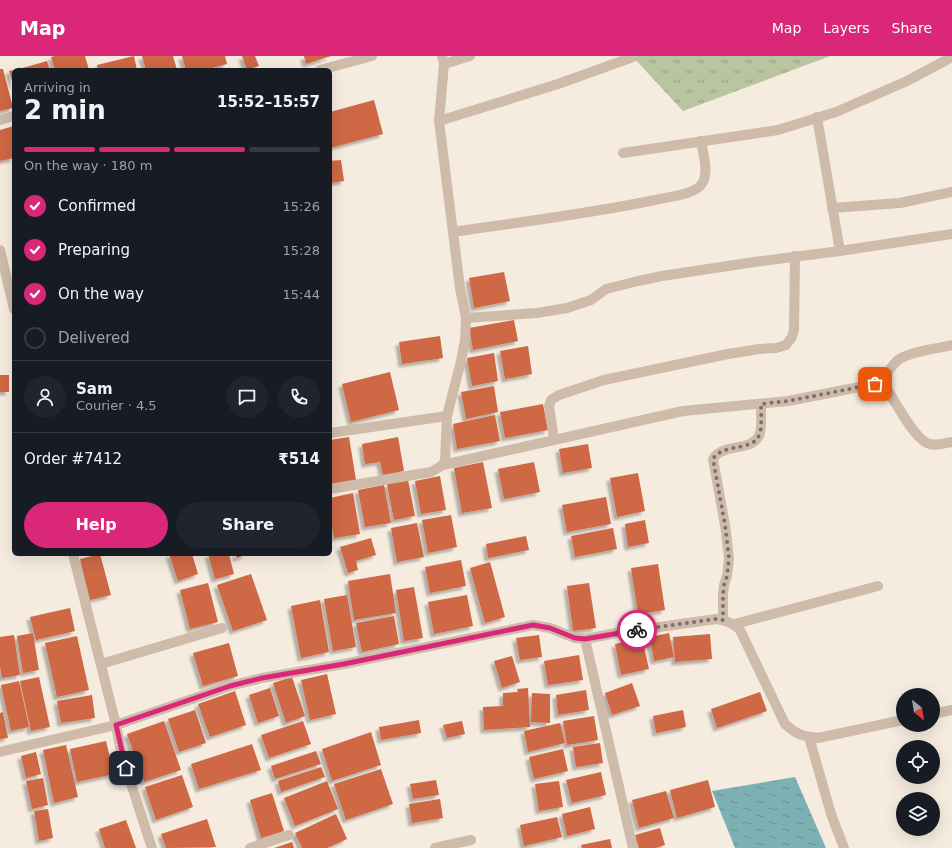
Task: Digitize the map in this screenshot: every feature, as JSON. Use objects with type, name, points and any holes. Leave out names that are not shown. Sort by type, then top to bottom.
[{"type":"street","points":[[327,68],[372,56]]},
{"type":"street","points":[[443,465],[445,460],[447,416],[461,361],[465,340],[466,318],[460,288],[439,121],[443,60],[470,56]]},
{"type":"street","points":[[623,153],[778,130],[836,112],[900,84],[952,56]]},
{"type":"street","points":[[439,121],[558,84],[633,57]]},
{"type":"street","points":[[0,120],[12,117]]},
{"type":"street","points":[[818,117],[840,251]]},
{"type":"street","points":[[453,232],[610,209],[687,193],[700,187],[704,180],[705,171],[701,141]]},
{"type":"street","points":[[832,208],[900,203],[952,192]]},
{"type":"street","points":[[466,318],[537,313],[567,308],[591,300],[606,289],[638,281],[795,256],[840,251],[952,234]]},
{"type":"street","points":[[0,250],[4,284],[12,296]]},
{"type":"street","points":[[554,439],[549,406],[551,400],[560,395],[604,380],[728,354],[776,348],[786,345],[792,337],[794,330],[795,256]]},
{"type":"street","points":[[332,489],[431,472],[443,465],[683,411],[788,401],[875,384],[882,380],[899,359],[911,354],[952,345]]},
{"type":"street","points":[[882,380],[920,439],[932,445],[952,442]]},
{"type":"street","points":[[723,620],[723,595],[728,572],[729,558],[725,525],[713,459],[716,454],[720,452],[745,445],[758,438],[760,432],[761,404]]},
{"type":"street","points":[[332,433],[447,416]]},
{"type":"street","points":[[74,556],[116,725],[122,756],[152,848]]},
{"type":"street","points":[[734,624],[878,586]]},
{"type":"street","points":[[0,752],[116,725],[230,686],[262,678],[344,664],[533,625],[550,628],[575,638],[585,639],[716,619],[723,620],[734,624],[740,630],[785,724],[795,733],[818,738],[896,721]]},
{"type":"street","points":[[101,664],[222,628]]},
{"type":"street","points":[[585,639],[633,848]]},
{"type":"street","points":[[940,713],[952,710]]},
{"type":"street","points":[[809,737],[831,814],[844,848]]},
{"type":"street","points":[[250,848],[289,835]]},
{"type":"street","points":[[435,848],[470,840]]},
{"type":"green space","points":[[632,56],[830,56],[683,111]]},
{"type":"water","points":[[795,777],[826,848],[735,848],[712,791]]},
{"type":"building","points":[[85,56],[88,68],[54,68],[51,57]]},
{"type":"building","points":[[134,56],[137,68],[98,68],[97,65]]},
{"type":"building","points":[[142,56],[173,56],[176,68],[145,68]]},
{"type":"building","points":[[182,56],[225,56],[227,64],[212,68],[185,68]]},
{"type":"building","points":[[242,56],[255,56],[259,66],[246,68]]},
{"type":"building","points":[[304,56],[331,56],[306,64]]},
{"type":"building","points":[[47,61],[49,68],[23,68]]},
{"type":"building","points":[[0,69],[3,69],[12,108],[0,111]]},
{"type":"building","points":[[12,70],[12,81],[9,71]]},
{"type":"building","points":[[374,100],[383,134],[332,147],[332,111]]},
{"type":"building","points":[[12,127],[12,158],[0,161],[0,130]]},
{"type":"building","points":[[341,160],[344,181],[332,183],[332,161]]},
{"type":"building","points":[[504,272],[510,301],[474,308],[469,278]]},
{"type":"building","points":[[514,320],[518,341],[473,350],[469,328]]},
{"type":"building","points":[[440,336],[443,358],[402,364],[399,342]]},
{"type":"building","points":[[528,346],[532,374],[505,379],[500,351]]},
{"type":"building","points":[[494,353],[498,381],[472,386],[467,358]]},
{"type":"building","points":[[390,372],[399,410],[351,422],[342,384]]},
{"type":"building","points":[[0,375],[9,375],[9,392],[0,392]]},
{"type":"building","points":[[494,386],[498,412],[466,419],[461,392]]},
{"type":"building","points":[[543,404],[548,430],[505,438],[500,412]]},
{"type":"building","points":[[495,415],[500,441],[457,449],[453,424]]},
{"type":"building","points":[[349,437],[356,480],[332,484],[332,440]]},
{"type":"building","points":[[398,437],[404,471],[383,475],[380,462],[365,464],[362,444]]},
{"type":"building","points":[[588,444],[592,468],[563,473],[559,449]]},
{"type":"building","points":[[483,462],[492,508],[462,513],[454,468]]},
{"type":"building","points":[[534,462],[540,492],[504,499],[498,469]]},
{"type":"building","points":[[638,473],[645,511],[617,517],[610,478]]},
{"type":"building","points":[[440,476],[446,510],[421,514],[415,481]]},
{"type":"building","points":[[408,480],[415,516],[394,520],[387,484]]},
{"type":"building","points":[[384,485],[391,523],[365,527],[358,490]]},
{"type":"building","points":[[353,493],[360,534],[334,538],[332,526],[332,498]]},
{"type":"building","points":[[606,497],[611,524],[567,532],[562,505]]},
{"type":"building","points":[[451,515],[457,547],[428,553],[422,520]]},
{"type":"building","points":[[645,520],[649,543],[628,547],[625,524]]},
{"type":"building","points":[[417,523],[424,557],[397,562],[391,528]]},
{"type":"building","points":[[613,528],[617,549],[575,557],[571,536]]},
{"type":"building","points":[[526,536],[529,550],[488,558],[486,544]]},
{"type":"building","points":[[371,538],[376,555],[356,561],[358,570],[348,573],[340,547]]},
{"type":"building","points":[[92,556],[101,556],[111,595],[90,600],[80,559]]},
{"type":"building","points":[[170,556],[193,556],[198,574],[178,581]]},
{"type":"building","points":[[209,556],[230,556],[234,574],[215,579]]},
{"type":"building","points":[[461,560],[466,586],[430,593],[425,567]]},
{"type":"building","points":[[490,562],[505,617],[485,623],[470,568]]},
{"type":"building","points":[[658,564],[665,610],[638,614],[631,568]]},
{"type":"building","points":[[251,574],[267,620],[233,631],[217,585]]},
{"type":"building","points":[[390,574],[396,613],[354,620],[348,581]]},
{"type":"building","points":[[208,583],[218,622],[190,629],[180,590]]},
{"type":"building","points":[[589,583],[596,628],[573,631],[567,586]]},
{"type":"building","points":[[414,587],[423,638],[404,641],[396,590]]},
{"type":"building","points":[[347,595],[356,647],[333,651],[324,599]]},
{"type":"building","points":[[467,595],[473,626],[434,634],[428,602]]},
{"type":"building","points":[[320,600],[329,652],[301,658],[291,606]]},
{"type":"building","points":[[70,608],[75,631],[36,640],[30,617]]},
{"type":"building","points":[[394,616],[399,644],[362,652],[356,623]]},
{"type":"building","points":[[33,633],[39,670],[23,673],[17,636]]},
{"type":"building","points":[[669,633],[674,657],[654,661],[650,637]]},
{"type":"building","points":[[710,634],[712,659],[675,662],[673,637]]},
{"type":"building","points":[[14,635],[20,675],[2,678],[0,667],[0,637]]},
{"type":"building","points":[[539,635],[542,657],[520,660],[516,638]]},
{"type":"building","points":[[77,636],[89,690],[57,697],[45,643]]},
{"type":"building","points":[[642,638],[649,669],[621,675],[615,644]]},
{"type":"building","points":[[229,643],[238,676],[203,686],[193,653]]},
{"type":"building","points":[[579,655],[583,680],[548,685],[544,661]]},
{"type":"building","points":[[512,656],[520,682],[502,688],[494,661]]},
{"type":"building","points":[[327,674],[336,714],[310,720],[301,680]]},
{"type":"building","points":[[39,677],[50,727],[31,731],[20,681]]},
{"type":"building","points":[[292,677],[305,716],[286,723],[273,683]]},
{"type":"building","points":[[19,681],[29,727],[11,731],[1,685]]},
{"type":"building","points":[[632,683],[640,706],[612,715],[605,693]]},
{"type":"building","points":[[270,688],[279,716],[258,723],[249,695]]},
{"type":"building","points":[[528,688],[530,727],[484,730],[483,707],[503,706],[503,693],[518,692],[517,689]]},
{"type":"building","points":[[586,690],[589,710],[558,715],[556,695]]},
{"type":"building","points":[[235,691],[246,725],[210,737],[198,704]]},
{"type":"building","points":[[760,692],[767,711],[717,728],[711,709]]},
{"type":"building","points":[[532,693],[550,694],[550,723],[531,722]]},
{"type":"building","points":[[92,695],[95,718],[61,723],[57,701]]},
{"type":"building","points":[[195,710],[206,743],[179,752],[168,719]]},
{"type":"building","points":[[683,710],[686,727],[656,733],[653,716]]},
{"type":"building","points":[[3,712],[8,738],[0,739],[0,713]]},
{"type":"building","points":[[594,716],[598,740],[567,745],[563,721]]},
{"type":"building","points":[[419,720],[421,733],[381,740],[379,727]]},
{"type":"building","points":[[164,721],[181,770],[144,782],[127,734]]},
{"type":"building","points":[[303,721],[311,744],[269,758],[261,735]]},
{"type":"building","points":[[462,721],[465,734],[447,738],[443,725]]},
{"type":"building","points":[[560,723],[565,743],[528,752],[524,731]]},
{"type":"building","points":[[371,732],[381,765],[332,781],[322,749]]},
{"type":"building","points":[[106,741],[114,774],[77,782],[70,749]]},
{"type":"building","points":[[600,743],[603,763],[576,767],[573,747]]},
{"type":"building","points":[[252,744],[261,770],[199,789],[191,764]]},
{"type":"building","points":[[66,745],[78,797],[54,803],[43,750]]},
{"type":"building","points":[[563,749],[568,771],[534,779],[529,757]]},
{"type":"building","points":[[316,751],[321,764],[275,779],[271,766]]},
{"type":"building","points":[[36,752],[41,774],[26,778],[21,756]]},
{"type":"building","points":[[321,767],[325,777],[281,792],[278,781]]},
{"type":"building","points":[[381,769],[393,804],[346,820],[334,784]]},
{"type":"building","points":[[601,772],[606,795],[572,803],[566,780]]},
{"type":"building","points":[[182,775],[193,807],[156,820],[145,787]]},
{"type":"building","points":[[43,778],[48,805],[32,809],[26,781]]},
{"type":"building","points":[[436,780],[439,795],[413,799],[410,784]]},
{"type":"building","points":[[708,780],[715,807],[677,818],[670,790]]},
{"type":"building","points":[[327,781],[338,809],[295,826],[284,798]]},
{"type":"building","points":[[559,781],[563,807],[539,811],[535,784]]},
{"type":"building","points":[[666,791],[674,818],[639,828],[632,800]]},
{"type":"building","points":[[272,793],[284,831],[261,838],[250,800]]},
{"type":"building","points":[[440,799],[443,818],[412,823],[409,804]]},
{"type":"building","points":[[590,807],[595,829],[567,836],[562,814]]},
{"type":"building","points":[[48,809],[53,838],[39,841],[34,811]]},
{"type":"building","points":[[336,814],[347,839],[327,848],[302,848],[295,833]]},
{"type":"building","points":[[557,817],[562,837],[524,846],[520,825]]},
{"type":"building","points":[[207,819],[216,847],[166,848],[161,834]]},
{"type":"building","points":[[126,820],[136,848],[105,848],[99,829]]},
{"type":"building","points":[[660,828],[665,845],[655,848],[639,848],[635,835]]},
{"type":"building","points":[[610,839],[612,848],[582,848],[581,845]]},
{"type":"building","points":[[292,842],[294,848],[274,848]]},
{"type":"way so far","points":[[637,630],[716,619],[723,620],[723,595],[729,568],[729,558],[725,525],[713,459],[716,454],[724,450],[745,445],[758,438],[760,432],[761,404],[788,401],[875,384]]},
{"type":"route","points":[[126,768],[116,725],[230,686],[262,678],[344,664],[533,625],[550,628],[575,638],[585,639],[637,630]]}]
